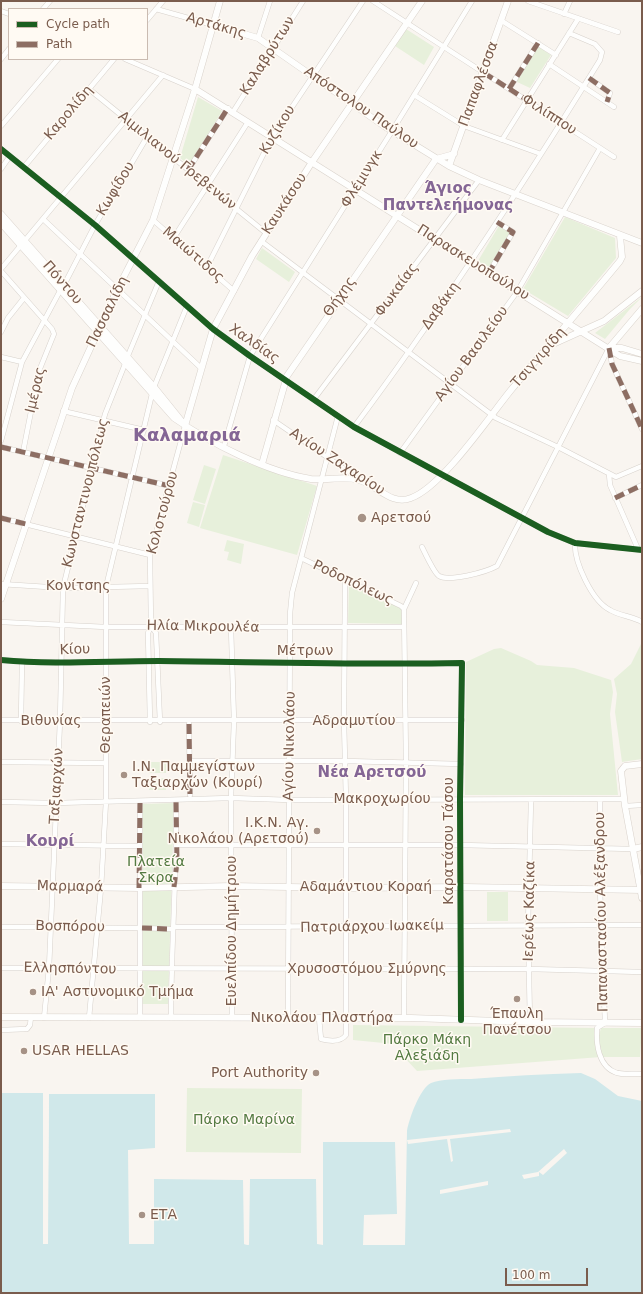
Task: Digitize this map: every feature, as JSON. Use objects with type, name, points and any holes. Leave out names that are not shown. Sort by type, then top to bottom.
[{"type":"main road","name":"Πασσαλίδη","points":[[1,599],[4,585],[26,524],[63,411],[117,290],[153,220],[195,89],[220,1]]},
{"type":"main road","name":"Καυκάσου","points":[[185,426],[213,329],[261,241],[312,162],[422,1]]},
{"type":"main road","name":"Παπαφλέσσα","points":[[449,166],[484,73],[508,1]]},
{"type":"main road","name":"Αρτάκης","points":[[213,24],[258,38],[273,48]]},
{"type":"main road","name":"Απόστολου Παύλου","points":[[273,48],[392,131],[449,166],[479,180],[620,236],[642,243]]},
{"type":"main road","name":"Παρασκευοπούλου","points":[[195,89],[231,110],[488,274],[569,322],[620,356],[642,361]]},
{"type":"main road","points":[[436,159],[454,154]]},
{"type":"main road","name":"Θήχης","points":[[262,464],[285,380],[338,299],[436,159]]},
{"type":"main road","name":"Πόντου","points":[[1,214],[22,242],[174,418],[197,434],[262,464],[306,478],[360,480]]},
{"type":"main road","name":"Πόντου","points":[[1,223],[22,242]]},
{"type":"main road","name":"Τσιγγιρίδη","points":[[443,475],[491,414],[621,259],[620,236]]},
{"type":"main road","points":[[546,350],[561,339],[608,319],[642,291]]},
{"type":"main road","points":[[609,348],[642,309]]},
{"type":"main road","points":[[609,348],[622,348],[642,354]]},
{"type":"main road","name":"Πόντου","points":[[126,361],[154,387],[185,426]]},
{"type":"main road","name":"Αγίου Ζαχαρίου","points":[[360,480],[389,496],[403,500],[418,495],[443,475]]},
{"type":"main road","points":[[642,764],[625,766],[621,771],[625,806],[642,898]]},
{"type":"main road","points":[[633,849],[642,847]]},
{"type":"main road","name":"Μαρμαρά","points":[[1,886],[139,888]]},
{"type":"main road","name":"Αδαμάντιου Κοραή","points":[[139,888],[288,886],[346,888],[530,887],[641,890]]},
{"type":"main road","name":"Νικολάου Πλαστήρα","points":[[1,1017],[404,1018],[530,1022],[642,1023]]},
{"type":"street","points":[[44,1],[45,8]]},
{"type":"street","points":[[45,8],[50,1]]},
{"type":"street","points":[[148,19],[163,1]]},
{"type":"street","points":[[258,38],[270,1]]},
{"type":"street","name":"Καλαβρύτων","points":[[231,110],[303,1]]},
{"type":"street","name":"Κυζίκου","points":[[207,268],[272,137],[363,1]]},
{"type":"street","name":"Φιλίππου","points":[[373,1],[614,157]]},
{"type":"street","name":"Φλέμινγκ","points":[[224,446],[250,356],[472,1]]},
{"type":"street","points":[[528,1],[618,32]]},
{"type":"street","points":[[564,14],[570,1]]},
{"type":"street","name":"Αρτάκης","points":[[156,9],[213,24]]},
{"type":"street","points":[[502,140],[578,19]]},
{"type":"street","points":[[502,21],[556,55]]},
{"type":"street","name":"Δαβάκη","points":[[354,427],[410,352],[471,263],[600,60],[602,52],[598,45],[570,33]]},
{"type":"street","points":[[509,89],[538,43]]},
{"type":"street","points":[[1,59],[8,50]]},
{"type":"street","points":[[1,126],[57,60]]},
{"type":"street","name":"Καρολίδη","points":[[24,167],[113,60]]},
{"type":"street","points":[[127,60],[195,89]]},
{"type":"street","points":[[549,64],[614,107]]},
{"type":"street","points":[[45,320],[24,298],[1,270],[22,242],[43,219],[163,75]]},
{"type":"street","points":[[588,78],[610,93],[606,102]]},
{"type":"street","name":"Αιμιλιανού Γρεβενών","points":[[89,89],[266,233]]},
{"type":"street","points":[[414,95],[464,126],[540,154]]},
{"type":"street","points":[[188,170],[231,110]]},
{"type":"street","points":[[174,239],[248,122]]},
{"type":"street","name":"Κωφίδου","points":[[1,441],[22,362],[95,225],[147,137]]},
{"type":"street","name":"Αγίου Βασιλείου","points":[[400,453],[517,292],[564,213],[600,148]]},
{"type":"street","name":"Χαλδίας","points":[[1,149],[95,225],[213,329],[354,427],[548,532],[575,543],[640,549]]},
{"type":"street","points":[[1,169],[10,156]]},
{"type":"street","name":"Φωκαίας","points":[[314,399],[479,180]]},
{"type":"street","points":[[43,219],[201,368]]},
{"type":"street","name":"Μαιώτιδος","points":[[153,220],[234,290]]},
{"type":"street","points":[[488,274],[514,232],[497,222]]},
{"type":"street","points":[[261,241],[505,423],[618,477],[642,466]]},
{"type":"street","name":"Κωνσταντινουπόλεως","points":[[63,626],[64,588],[104,420],[144,315],[159,281]]},
{"type":"street","points":[[1,332],[11,313],[24,298]]},
{"type":"street","points":[[154,387],[186,306]]},
{"type":"street","name":"Ιμέρας","points":[[23,452],[39,371],[54,334],[45,320]]},
{"type":"street","points":[[609,348],[612,364],[642,429]]},
{"type":"street","points":[[422,547],[439,576],[452,578],[466,576],[497,566],[609,348]]},
{"type":"street","points":[[1,356],[22,362]]},
{"type":"street","name":"Θεραπειών","points":[[89,1018],[101,888],[102,846],[106,801],[106,587],[152,394]]},
{"type":"street","points":[[63,411],[144,430]]},
{"type":"street","name":"Αγίου Νικολάου","points":[[288,1018],[288,886],[291,762],[290,628],[292,593],[338,416]]},
{"type":"street","name":"Αγίου Ζαχαρίου","points":[[273,420],[360,480]]},
{"type":"street","name":"Κολοτούρου","points":[[150,722],[148,634],[151,626],[150,554],[170,486],[185,426]]},
{"type":"street","points":[[1,447],[170,486]]},
{"type":"street","points":[[609,474],[610,485],[615,498],[640,549]]},
{"type":"street","points":[[615,498],[642,485]]},
{"type":"street","points":[[1,518],[150,554]]},
{"type":"street","points":[[575,543],[574,551],[578,564],[598,602],[611,611],[635,618],[642,622]]},
{"type":"street","name":"Ροδοπόλεως","points":[[301,558],[402,606],[404,609]]},
{"type":"street","points":[[319,1018],[320,1036],[323,1040],[344,1038],[346,1035],[346,800],[344,721],[345,578]]},
{"type":"street","points":[[404,1018],[406,720],[404,609],[416,583]]},
{"type":"street","name":"Κονίτσης","points":[[4,585],[64,588],[150,586]]},
{"type":"street","name":"Ηλία Μικρουλέα","points":[[1,622],[106,627],[404,627]]},
{"type":"street","name":"Ταξιαρχών","points":[[44,1018],[49,968],[63,626]]},
{"type":"street","name":"Κολοτούρου","points":[[151,626],[156,633],[160,722]]},
{"type":"street","name":"Ευελπίδου Δημήτριου","points":[[231,628],[234,721],[234,762],[231,798],[232,1018]]},
{"type":"street","name":"Κίου","points":[[1,660],[62,663],[149,661]]},
{"type":"street","name":"Μέτρων","points":[[149,661],[231,663],[462,663]]},
{"type":"street","points":[[21,720],[22,662]]},
{"type":"street","name":"Καρατάσου Τάσου","points":[[461,1020],[460,799],[462,663]]},
{"type":"street","name":"Βιθυνίας","points":[[1,720],[150,722]]},
{"type":"street","name":"Αδραμυτίου","points":[[150,722],[462,720]]},
{"type":"street","points":[[189,724],[190,795]]},
{"type":"street","points":[[190,761],[461,764]]},
{"type":"street","points":[[1,762],[106,763]]},
{"type":"street","name":"Μακροχωρίου","points":[[1,802],[140,802],[231,798],[290,800],[624,799]]},
{"type":"street","name":"Ιερέως Καζίκα","points":[[530,1022],[528,926],[531,800]]},
{"type":"street","name":"Παπαναστασίου Αλέξανδρου","points":[[600,800],[599,848],[602,971],[605,1023]]},
{"type":"street","points":[[140,802],[140,1018]]},
{"type":"street","points":[[171,1018],[171,928],[177,845],[176,802]]},
{"type":"street","points":[[625,806],[642,805]]},
{"type":"street","points":[[1,844],[140,846]]},
{"type":"street","points":[[177,845],[460,845],[633,849]]},
{"type":"street","name":"Πατριάρχου Ιωακείμ","points":[[141,928],[642,925]]},
{"type":"street","name":"Βοσπόρου","points":[[1,927],[141,928]]},
{"type":"street","name":"Ελλησπόντου","points":[[1,968],[139,969]]},
{"type":"street","name":"Χρυσοστόμου Σμύρνης","points":[[139,969],[529,969],[642,972]]},
{"type":"street","points":[[1,1030],[27,1029],[30,1025],[31,1018]]},
{"type":"street","points":[[605,1023],[597,1028],[596,1044],[600,1057],[608,1067],[617,1073],[642,1074]]},
{"type":"green space","points":[[406,29],[434,47],[424,65],[395,46]]},
{"type":"green space","points":[[538,46],[551,55],[530,88],[515,81]]},
{"type":"green space","points":[[198,97],[222,111],[189,165],[180,158]]},
{"type":"green space","points":[[565,217],[615,238],[616,258],[568,316],[523,289]]},
{"type":"green space","points":[[500,224],[513,232],[491,269],[478,261]]},
{"type":"green space","points":[[262,248],[295,272],[289,282],[256,259]]},
{"type":"green space","points":[[642,297],[605,339],[595,333]]},
{"type":"green space","points":[[223,455],[317,486],[297,555],[200,528]]},
{"type":"green space","points":[[204,465],[216,469],[205,504],[193,500]]},
{"type":"green space","points":[[193,502],[205,505],[199,527],[187,523]]},
{"type":"green space","points":[[227,540],[244,544],[241,564],[227,560],[229,552],[224,551]]},
{"type":"green space","points":[[349,582],[400,607],[402,610],[403,624],[348,623]]},
{"type":"green space","points":[[642,642],[642,759],[622,762],[615,712],[617,694],[614,679],[631,664]]},
{"type":"green space","points":[[501,648],[537,665],[574,668],[611,680],[613,692],[610,714],[618,795],[465,795],[466,662],[494,649]]},
{"type":"green space","points":[[149,762],[166,762],[166,773],[149,773]]},
{"type":"green space","points":[[166,778],[166,790],[149,790],[149,779]]},
{"type":"green space","name":"Πλατεία Σκρα","points":[[174,803],[168,1004],[141,1004],[142,804]]},
{"type":"green space","points":[[487,892],[508,892],[508,921],[487,921]]},
{"type":"green space","name":"Πάρκο Μάκη Αλεξιάδη","points":[[353,1025],[597,1028],[598,1039],[601,1028],[642,1028],[640,1057],[601,1057],[417,1071],[403,1056],[404,1045],[353,1040]]},
{"type":"green space","name":"Πάρκο Μαρίνα","points":[[187,1088],[302,1089],[301,1153],[186,1152]]},
{"type":"water","points":[[581,1073],[595,1079],[618,1096],[642,1101],[642,1293],[1,1293],[1,1093],[43,1093],[43,1244],[48,1244],[49,1094],[155,1094],[155,1148],[128,1150],[129,1244],[154,1244],[154,1179],[243,1180],[244,1244],[249,1245],[250,1179],[316,1179],[317,1244],[323,1245],[323,1142],[395,1142],[397,1214],[364,1215],[363,1245],[405,1245],[407,1131],[419,1097],[427,1086],[431,1083],[450,1080]]},
{"type":"pier","points":[[44,1094],[46,1242],[47,1094],[49,1094],[47,1244],[44,1244]]},
{"type":"pier","points":[[510,1129],[511,1132],[450,1139],[453,1161],[451,1162],[447,1139],[408,1144],[407,1140]]},
{"type":"pier","points":[[564,1149],[567,1153],[543,1175],[539,1172],[539,1176],[524,1179],[522,1175],[538,1172]]},
{"type":"pier","points":[[244,1179],[247,1243],[249,1179],[248,1245],[244,1244]]},
{"type":"pier","points":[[317,1181],[319,1243],[321,1243],[322,1181],[322,1244],[318,1244]]},
{"type":"pier","points":[[488,1181],[488,1185],[440,1194],[440,1190]]},
{"type":"marked path","points":[[509,89],[538,43]]},
{"type":"marked path","points":[[484,73],[527,100]]},
{"type":"marked path","points":[[589,78],[610,93],[607,102]]},
{"type":"marked path","points":[[188,170],[228,108]]},
{"type":"marked path","points":[[488,274],[513,232],[497,222]]},
{"type":"marked path","points":[[609,348],[612,364],[642,429]]},
{"type":"marked path","points":[[1,447],[170,486]]},
{"type":"marked path","points":[[615,498],[642,485]]},
{"type":"marked path","points":[[1,518],[26,524]]},
{"type":"marked path","points":[[189,724],[190,795]]},
{"type":"marked path","points":[[174,887],[177,862],[176,802]]},
{"type":"marked path","points":[[139,888],[140,803]]},
{"type":"marked path","points":[[142,928],[170,929]]},
{"type":"cycle path","points":[[1,149],[95,225],[213,329],[354,427],[548,532],[575,543],[642,550]]},
{"type":"cycle path","points":[[1,660],[60,663],[159,661],[348,664],[462,663],[460,799],[461,1020]]},
{"type":"place","name":"Αρετσού","points":[[362,518]]},
{"type":"place","name":"Ι.Ν. Παμμεγίστων Ταξιαρχών (Κουρί)","points":[[124,775]]},
{"type":"place","name":"Ι.Κ.Ν. Αγ. Νικολάου (Αρετσού)","points":[[317,831]]},
{"type":"place","name":"ΙΑ' Αστυνομικό Τμήμα","points":[[33,992]]},
{"type":"place","name":"Έπαυλη Πανέτσου","points":[[517,999]]},
{"type":"place","name":"USAR HELLAS","points":[[24,1051]]},
{"type":"place","name":"Port Authority","points":[[316,1073]]},
{"type":"place","name":"ΕΤΑ","points":[[142,1215]]},
{"type":"district","name":"Άγιος Παντελεήμονας","points":[[448,198]]},
{"type":"district","name":"Καλαμαριά","points":[[187,436]]},
{"type":"district","name":"Νέα Αρετσού","points":[[372,773]]},
{"type":"district","name":"Κουρί","points":[[50,842]]}]
